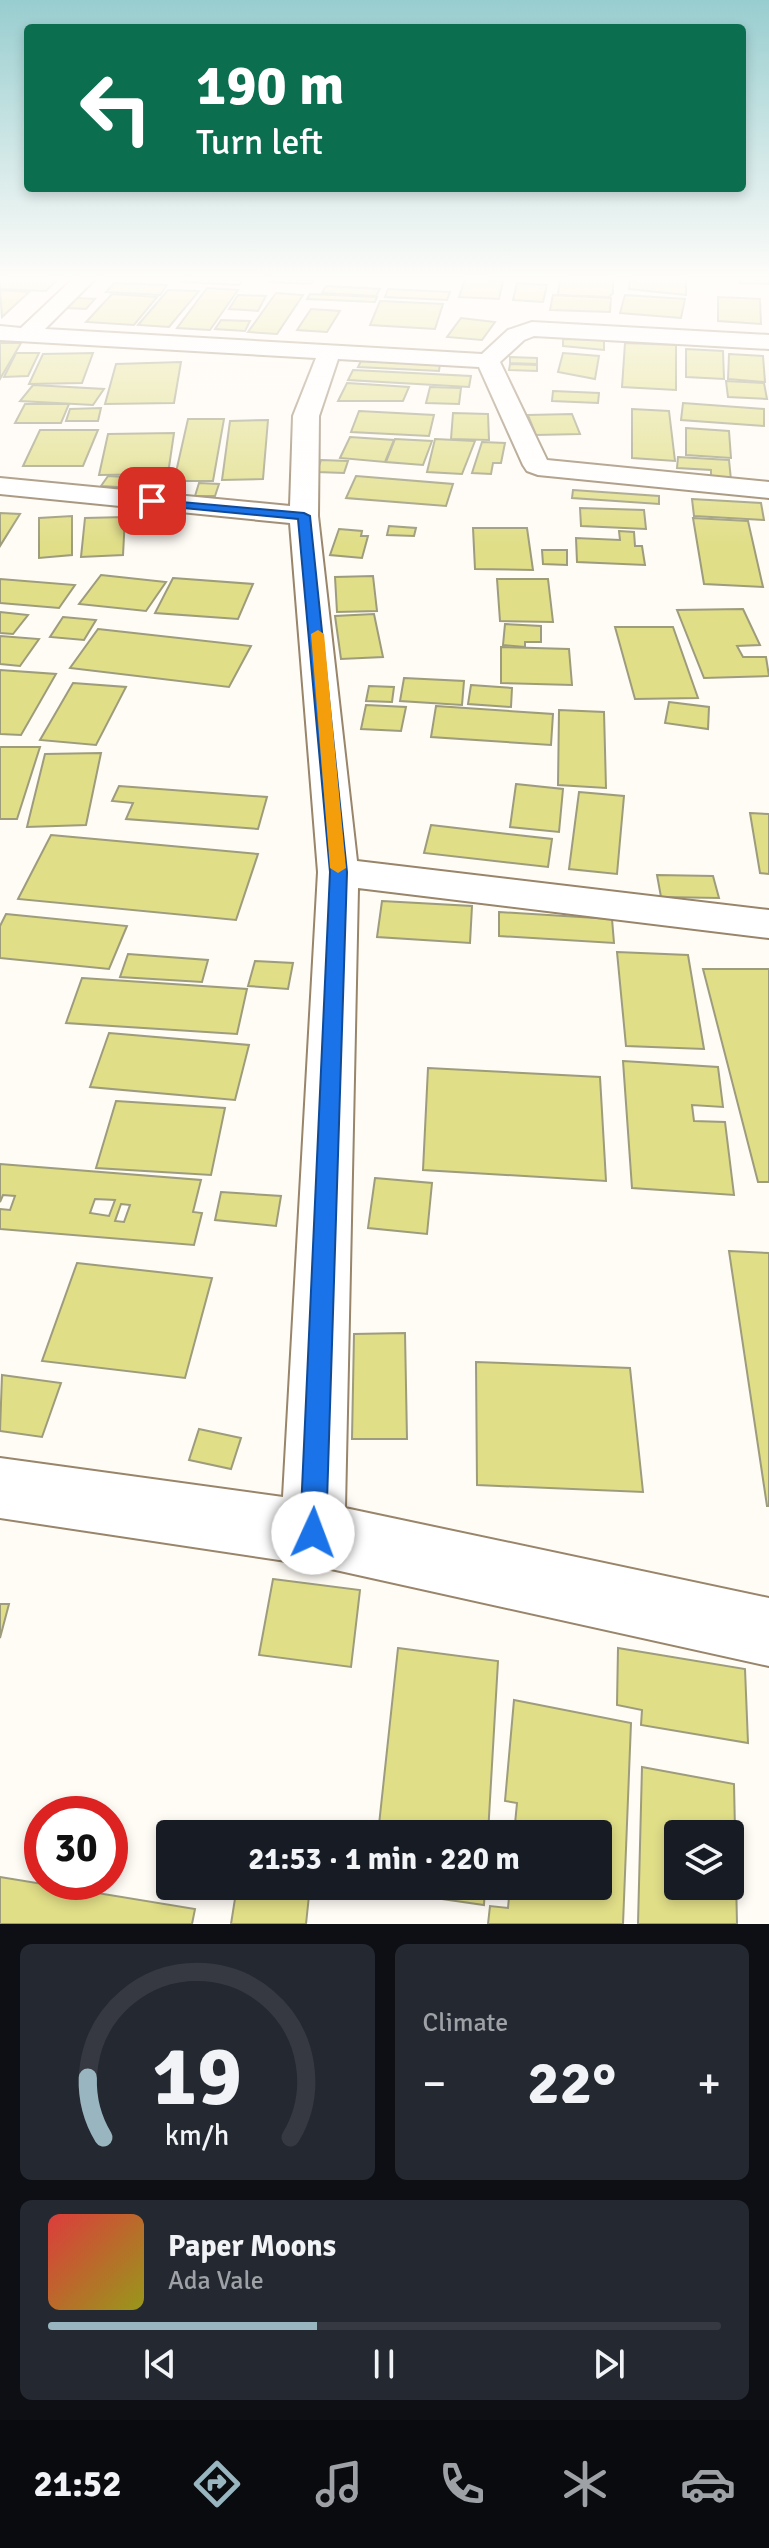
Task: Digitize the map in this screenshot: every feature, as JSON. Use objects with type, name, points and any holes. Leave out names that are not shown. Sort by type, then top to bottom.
[{"type":"street","points":[[313,1533],[338,872],[304,516],[306,416],[324,367]]},
{"type":"street","points":[[491,367],[536,465],[548,469],[769,490]]},
{"type":"street","points":[[0,486],[304,516]]},
{"type":"street","points":[[338,872],[769,924]]},
{"type":"street","points":[[0,1488],[313,1533],[769,1632]]},
{"type":"building","points":[[0,367],[7,367],[0,379]]},
{"type":"building","points":[[9,367],[32,367],[28,376],[4,377]]},
{"type":"building","points":[[37,367],[88,367],[82,383],[29,384]]},
{"type":"building","points":[[115,367],[180,367],[174,403],[105,404]]},
{"type":"building","points":[[358,367],[440,367],[439,371]]},
{"type":"building","points":[[510,367],[537,367],[537,371],[509,370]]},
{"type":"building","points":[[559,367],[597,367],[595,379],[558,372]]},
{"type":"building","points":[[623,367],[676,367],[676,390],[622,387]]},
{"type":"building","points":[[686,367],[724,367],[724,379],[686,377]]},
{"type":"building","points":[[728,367],[764,367],[765,382],[728,379]]},
{"type":"building","points":[[353,370],[471,376],[469,387],[348,380]]},
{"type":"building","points":[[726,381],[764,383],[767,399],[728,397]]},
{"type":"building","points":[[347,383],[409,387],[403,401],[338,401]]},
{"type":"building","points":[[33,385],[104,389],[93,405],[20,401]]},
{"type":"building","points":[[430,387],[461,388],[459,404],[426,403]]},
{"type":"building","points":[[553,391],[599,393],[598,403],[552,401]]},
{"type":"building","points":[[683,403],[764,409],[764,426],[681,420]]},
{"type":"building","points":[[25,404],[69,404],[61,423],[15,423]]},
{"type":"building","points":[[101,408],[98,421],[66,421],[70,409]]},
{"type":"building","points":[[632,409],[669,411],[675,461],[632,458]]},
{"type":"building","points":[[359,411],[434,415],[429,436],[351,432]]},
{"type":"building","points":[[453,413],[488,414],[489,440],[451,439]]},
{"type":"building","points":[[572,414],[580,434],[536,435],[528,415]]},
{"type":"building","points":[[188,419],[224,419],[213,481],[174,481]]},
{"type":"building","points":[[268,420],[263,479],[222,480],[230,421]]},
{"type":"building","points":[[686,428],[729,431],[731,458],[686,455]]},
{"type":"building","points":[[40,430],[98,430],[83,466],[23,466]]},
{"type":"building","points":[[174,433],[168,474],[99,475],[108,434]]},
{"type":"building","points":[[350,437],[394,440],[385,462],[340,458]]},
{"type":"building","points":[[395,439],[432,441],[423,465],[386,462]]},
{"type":"building","points":[[435,439],[475,441],[462,474],[427,472]]},
{"type":"building","points":[[482,442],[505,443],[501,463],[493,463],[491,474],[472,473]]},
{"type":"building","points":[[678,457],[729,460],[731,480],[711,479],[711,470],[677,468]]},
{"type":"building","points":[[321,460],[348,461],[344,473],[317,472]]},
{"type":"building","points":[[108,476],[158,479],[151,489],[101,486]]},
{"type":"building","points":[[356,476],[453,484],[446,506],[346,498]]},
{"type":"building","points":[[199,483],[219,484],[215,496],[195,496]]},
{"type":"building","points":[[573,490],[659,496],[659,504],[572,498]]},
{"type":"building","points":[[692,499],[761,503],[764,520],[694,516]]},
{"type":"building","points":[[580,508],[644,510],[646,529],[581,526]]},
{"type":"building","points":[[0,513],[20,514],[0,546]]},
{"type":"building","points":[[72,516],[72,555],[39,558],[39,518]]},
{"type":"building","points":[[125,517],[123,555],[81,557],[85,518]]},
{"type":"building","points":[[693,518],[748,521],[763,587],[704,584]]},
{"type":"building","points":[[389,526],[416,528],[414,536],[387,535]]},
{"type":"building","points":[[473,528],[527,528],[533,570],[475,569]]},
{"type":"building","points":[[339,529],[362,531],[361,536],[368,536],[362,558],[330,555]]},
{"type":"building","points":[[619,531],[634,532],[635,546],[642,546],[645,565],[577,562],[576,538],[620,540]]},
{"type":"building","points":[[542,550],[567,550],[567,565],[543,564]]},
{"type":"building","points":[[101,575],[166,582],[146,611],[79,604]]},
{"type":"building","points":[[373,576],[377,611],[337,612],[335,577]]},
{"type":"building","points":[[173,578],[253,584],[238,619],[155,613]]},
{"type":"building","points":[[0,579],[75,585],[59,608],[0,603]]},
{"type":"building","points":[[497,579],[548,579],[553,622],[500,621]]},
{"type":"building","points":[[743,609],[760,645],[737,646],[743,657],[766,657],[769,676],[704,678],[677,610]]},
{"type":"building","points":[[0,612],[28,615],[13,634],[0,633]]},
{"type":"building","points":[[374,614],[383,657],[341,659],[335,616]]},
{"type":"building","points":[[63,617],[96,620],[84,640],[50,637]]},
{"type":"building","points":[[505,624],[541,626],[541,642],[525,642],[525,647],[503,645]]},
{"type":"building","points":[[615,627],[673,627],[698,698],[635,699]]},
{"type":"building","points":[[98,629],[251,646],[229,687],[70,668]]},
{"type":"building","points":[[0,636],[39,639],[20,666],[0,664]]},
{"type":"building","points":[[501,647],[569,649],[572,685],[501,683]]},
{"type":"building","points":[[0,670],[56,674],[21,735],[0,734]]},
{"type":"building","points":[[404,678],[464,681],[462,705],[400,701]]},
{"type":"building","points":[[73,683],[126,687],[96,745],[40,740]]},
{"type":"building","points":[[471,685],[512,688],[511,707],[468,704]]},
{"type":"building","points":[[369,686],[394,687],[392,702],[366,701]]},
{"type":"building","points":[[669,702],[709,707],[708,729],[665,723]]},
{"type":"building","points":[[366,705],[406,707],[401,731],[361,729]]},
{"type":"building","points":[[436,706],[553,714],[551,745],[431,737]]},
{"type":"building","points":[[559,710],[604,712],[606,788],[558,785]]},
{"type":"building","points":[[0,747],[40,747],[17,819],[0,819]]},
{"type":"building","points":[[101,753],[86,825],[27,827],[45,754]]},
{"type":"building","points":[[516,784],[563,789],[559,832],[510,827]]},
{"type":"building","points":[[119,786],[267,797],[258,829],[126,819],[133,803],[112,801]]},
{"type":"building","points":[[579,792],[624,796],[617,874],[569,869]]},
{"type":"building","points":[[750,813],[769,814],[769,874],[760,873]]},
{"type":"building","points":[[431,825],[552,839],[548,867],[424,853]]},
{"type":"building","points":[[51,835],[258,854],[236,920],[18,899]]},
{"type":"building","points":[[657,875],[713,876],[719,898],[661,897]]},
{"type":"building","points":[[382,901],[472,906],[470,943],[377,937]]},
{"type":"building","points":[[499,912],[612,919],[614,943],[499,936]]},
{"type":"building","points":[[6,914],[127,926],[109,969],[0,958],[0,926]]},
{"type":"building","points":[[617,952],[688,955],[704,1049],[626,1046]]},
{"type":"building","points":[[128,954],[208,960],[202,982],[120,977]]},
{"type":"building","points":[[255,961],[293,963],[288,989],[248,986]]},
{"type":"building","points":[[703,969],[769,969],[769,1182],[758,1182]]},
{"type":"building","points":[[82,978],[247,989],[237,1034],[66,1023]]},
{"type":"building","points":[[109,1033],[249,1045],[235,1100],[90,1087]]},
{"type":"building","points":[[623,1061],[718,1067],[723,1107],[692,1105],[694,1121],[725,1122],[734,1195],[632,1188]]},
{"type":"building","points":[[428,1068],[600,1077],[606,1181],[423,1170]]},
{"type":"building","points":[[116,1101],[225,1108],[211,1175],[96,1168]]},
{"type":"building","points":[[0,1164],[201,1180],[193,1212],[202,1213],[194,1245],[0,1229],[0,1209],[10,1210],[15,1196],[3,1195],[0,1202]],"holes":[[[95,1199],[115,1200],[109,1216],[90,1213]],[[121,1204],[130,1205],[124,1222],[115,1221]]]},
{"type":"building","points":[[375,1178],[432,1183],[427,1234],[368,1228]]},
{"type":"building","points":[[221,1192],[281,1196],[276,1226],[215,1220]]},
{"type":"building","points":[[729,1251],[769,1253],[769,1506],[767,1506]]},
{"type":"building","points":[[77,1263],[212,1278],[185,1378],[42,1361]]},
{"type":"building","points":[[405,1333],[407,1439],[352,1439],[354,1334]]},
{"type":"building","points":[[476,1362],[630,1368],[643,1492],[477,1485]]},
{"type":"building","points":[[2,1375],[61,1383],[42,1437],[0,1431]]},
{"type":"building","points":[[199,1429],[241,1438],[231,1469],[189,1460]]},
{"type":"building","points":[[273,1579],[360,1590],[351,1667],[259,1655]]},
{"type":"building","points":[[0,1604],[9,1604],[0,1638]]},
{"type":"building","points":[[398,1648],[498,1661],[489,1820],[380,1820]]},
{"type":"building","points":[[618,1648],[745,1669],[748,1743],[641,1725],[642,1710],[617,1705]]},
{"type":"building","points":[[514,1700],[631,1723],[623,1924],[488,1924],[490,1906],[508,1908],[509,1900],[612,1900],[612,1820],[515,1820],[517,1803],[505,1801]]},
{"type":"building","points":[[642,1767],[734,1784],[735,1820],[664,1820],[664,1900],[736,1900],[737,1924],[638,1924]]},
{"type":"building","points":[[0,1877],[24,1881],[24,1900],[128,1898],[195,1909],[192,1924],[0,1924]]},
{"type":"building","points":[[235,1900],[309,1900],[306,1924],[231,1924]]},
{"type":"building","points":[[449,1900],[484,1900],[484,1905]]},
{"type":"slow traffic","points":[[318,634],[338,868]]},
{"type":"route","points":[[152,501],[304,516],[338,872],[313,1533]]}]
